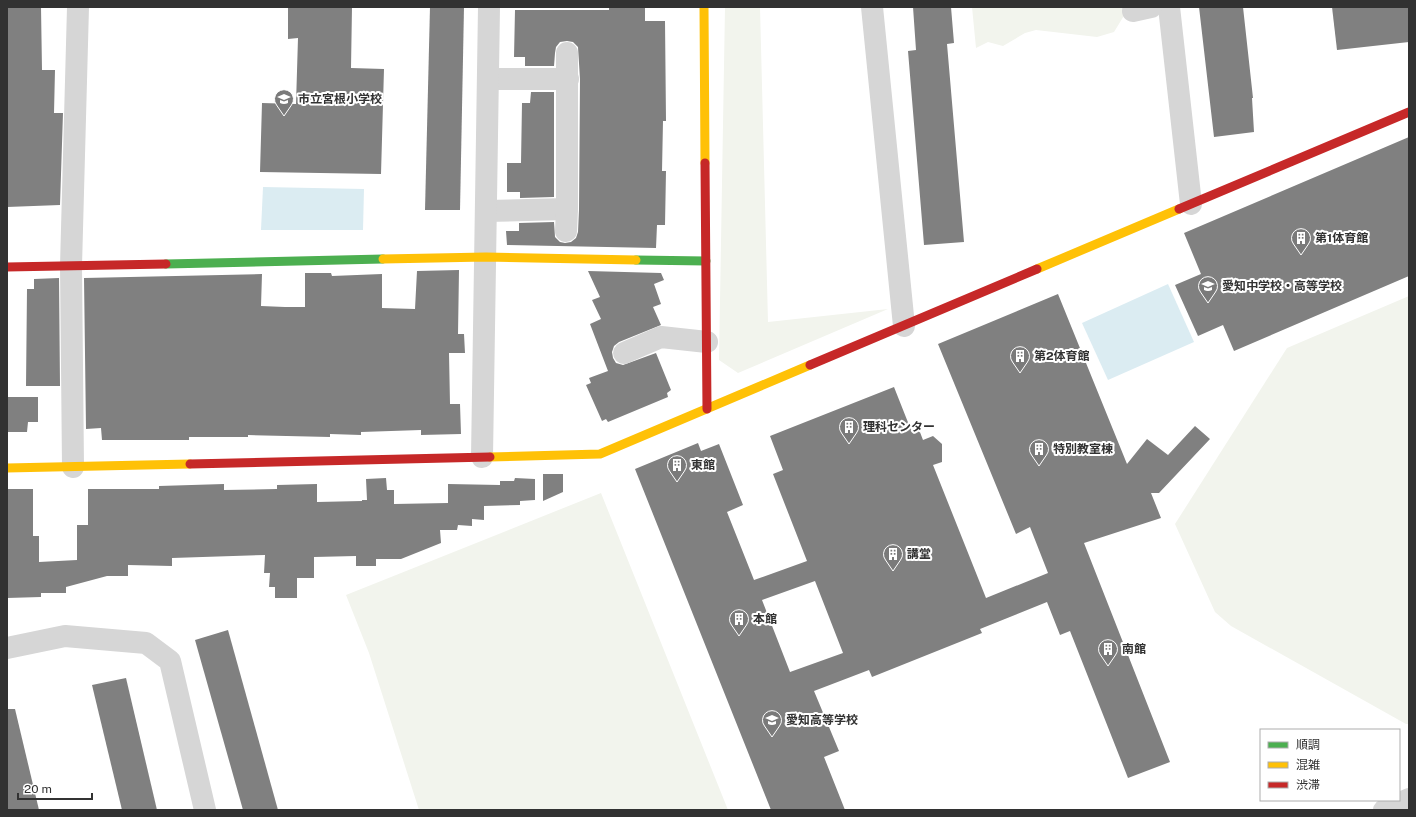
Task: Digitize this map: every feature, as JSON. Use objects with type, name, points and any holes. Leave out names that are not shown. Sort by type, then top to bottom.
[{"type":"street","points":[[73,467],[71,266],[78,7]]},
{"type":"street","points":[[482,457],[489,7]]},
{"type":"street","points":[[704,7],[708,409]]},
{"type":"street","points":[[872,7],[904,326]]},
{"type":"street","points":[[1169,7],[1191,204]]},
{"type":"street","points":[[566,231],[567,53]]},
{"type":"street","points":[[488,79],[568,79]]},
{"type":"street","points":[[7,468],[600,454],[1409,112]]},
{"type":"street","points":[[486,211],[567,209]]},
{"type":"street","points":[[7,267],[486,257],[706,261]]},
{"type":"street","points":[[624,353],[661,338],[707,342]]},
{"type":"street","points":[[7,648],[65,636],[146,643],[170,661],[205,810]]},
{"type":"street","points":[[1384,810],[1409,799]]},
{"type":"shaded area","points":[[725,7],[760,7],[768,322],[888,309],[738,373],[719,360]]},
{"type":"shaded area","points":[[972,7],[1125,7],[1125,14],[1114,32],[1097,37],[1036,30],[1025,33],[1003,46],[988,42],[976,48]]},
{"type":"shaded area","points":[[263,187],[364,189],[363,230],[261,230]]},
{"type":"shaded area","points":[[1168,284],[1194,342],[1108,380],[1082,323]]},
{"type":"shaded area","points":[[1409,296],[1409,724],[1406,724],[1231,626],[1215,612],[1175,524],[1287,348]]},
{"type":"shaded area","points":[[601,493],[728,810],[419,810],[369,653],[346,595]]},
{"type":"building","points":[[7,7],[41,7],[42,70],[55,70],[54,113],[63,113],[60,205],[7,207]]},
{"type":"building","points":[[288,7],[352,7],[351,68],[384,69],[381,174],[260,172],[262,103],[296,104],[298,38],[288,39]]},
{"type":"building","points":[[430,7],[464,7],[460,210],[425,210]]},
{"type":"building","points":[[609,7],[645,7],[645,21],[665,21],[666,121],[663,121],[662,171],[666,171],[665,225],[657,225],[656,248],[507,245],[506,231],[519,231],[519,223],[554,222],[555,237],[560,242],[571,242],[576,238],[578,232],[579,210],[580,79],[578,47],[573,42],[560,42],[556,47],[554,66],[525,66],[525,57],[514,57],[515,10],[609,10]]},
{"type":"building","points":[[913,7],[951,7],[954,43],[947,44],[964,242],[924,245],[908,51],[916,50]]},
{"type":"building","points":[[1199,7],[1243,7],[1253,98],[1254,132],[1214,137]]},
{"type":"building","points":[[1332,7],[1409,7],[1409,42],[1337,50]]},
{"type":"building","points":[[531,92],[554,92],[554,197],[520,198],[520,192],[507,192],[507,163],[521,163],[522,103],[530,103]]},
{"type":"building","name":"第1体育館","points":[[1409,137],[1409,276],[1234,351],[1223,325],[1198,336],[1175,285],[1201,274],[1184,233]]},
{"type":"building","points":[[459,270],[458,334],[464,334],[465,353],[449,353],[450,404],[460,404],[461,434],[421,435],[421,430],[361,432],[361,435],[330,434],[330,437],[248,435],[248,437],[189,437],[189,440],[102,440],[101,428],[86,429],[84,278],[262,274],[261,306],[305,307],[305,273],[331,273],[332,276],[382,274],[382,308],[415,309],[417,271]]},
{"type":"building","points":[[588,271],[661,273],[664,280],[654,284],[661,304],[653,307],[661,325],[619,342],[614,346],[612,352],[616,363],[623,365],[656,353],[671,390],[667,393],[668,397],[608,422],[606,419],[602,421],[586,385],[591,383],[589,378],[608,371],[590,324],[601,319],[592,300],[600,297]]},
{"type":"building","points":[[59,278],[60,386],[26,386],[27,289],[34,289],[34,279]]},
{"type":"building","points":[[1058,294],[1127,464],[1147,439],[1168,455],[1195,426],[1210,439],[1159,493],[1151,493],[1161,518],[1084,543],[1170,762],[1128,778],[1070,631],[1060,635],[1047,602],[980,629],[982,633],[872,677],[869,670],[814,691],[839,751],[824,757],[845,810],[771,810],[635,469],[698,443],[701,451],[719,444],[743,505],[727,512],[754,580],[807,561],[773,474],[783,470],[770,436],[894,387],[911,430],[918,427],[923,440],[933,436],[942,444],[942,462],[933,465],[986,598],[1048,573],[1030,527],[1016,534],[938,344]],"holes":[[[815,581],[843,653],[790,672],[762,600]]]},
{"type":"building","points":[[7,397],[38,397],[38,422],[28,422],[27,432],[7,432]]},
{"type":"building","points":[[543,474],[563,474],[563,492],[543,501]]},
{"type":"building","points":[[386,478],[387,490],[394,490],[394,504],[448,503],[448,484],[500,485],[500,481],[514,481],[515,478],[535,479],[535,500],[520,501],[520,505],[484,506],[484,520],[472,519],[472,526],[458,525],[457,530],[440,530],[441,543],[401,559],[376,559],[376,566],[356,566],[356,556],[314,557],[314,578],[297,578],[297,598],[275,598],[275,587],[269,587],[270,573],[264,573],[265,555],[172,558],[172,566],[128,565],[128,576],[107,576],[66,587],[66,593],[41,593],[41,597],[7,598],[7,489],[33,489],[33,536],[39,536],[39,562],[77,560],[77,525],[88,525],[88,489],[159,489],[159,486],[224,484],[224,490],[277,489],[277,485],[317,484],[317,502],[362,501],[367,500],[366,479]]},
{"type":"building","points":[[228,630],[278,810],[243,810],[195,640]]},
{"type":"building","points":[[126,678],[157,810],[122,810],[92,685]]},
{"type":"building","points":[[7,709],[15,709],[39,810],[7,810]]},
{"type":"traffic: fast","points":[[166,264],[383,259]]},
{"type":"traffic: fast","points":[[636,260],[706,261]]},
{"type":"traffic: slow","points":[[704,7],[705,163]]},
{"type":"traffic: slow","points":[[1037,269],[1179,209]]},
{"type":"traffic: slow","points":[[383,259],[486,257],[636,260]]},
{"type":"traffic: slow","points":[[490,457],[600,454],[810,365]]},
{"type":"traffic: slow","points":[[7,468],[190,464]]},
{"type":"traffic: jam","points":[[1179,209],[1409,112]]},
{"type":"traffic: jam","points":[[705,163],[707,409]]},
{"type":"traffic: jam","points":[[7,267],[166,264]]},
{"type":"traffic: jam","points":[[810,365],[1037,269]]},
{"type":"traffic: jam","points":[[190,464],[490,457]]},
{"type":"place","name":"市立宮根小学校","points":[[284,116]]},
{"type":"place","name":"第1体育館","points":[[1301,255]]},
{"type":"place","name":"愛知中学校・高等学校","points":[[1208,303]]},
{"type":"place","name":"第2体育館","points":[[1020,373]]},
{"type":"place","name":"理科センター","points":[[849,444]]},
{"type":"place","name":"特別教室棟","points":[[1039,466]]},
{"type":"place","name":"東館","points":[[677,482]]},
{"type":"place","name":"講堂","points":[[893,571]]},
{"type":"place","name":"本館","points":[[739,636]]},
{"type":"place","name":"南館","points":[[1108,666]]},
{"type":"place","name":"愛知高等学校","points":[[772,737]]}]
